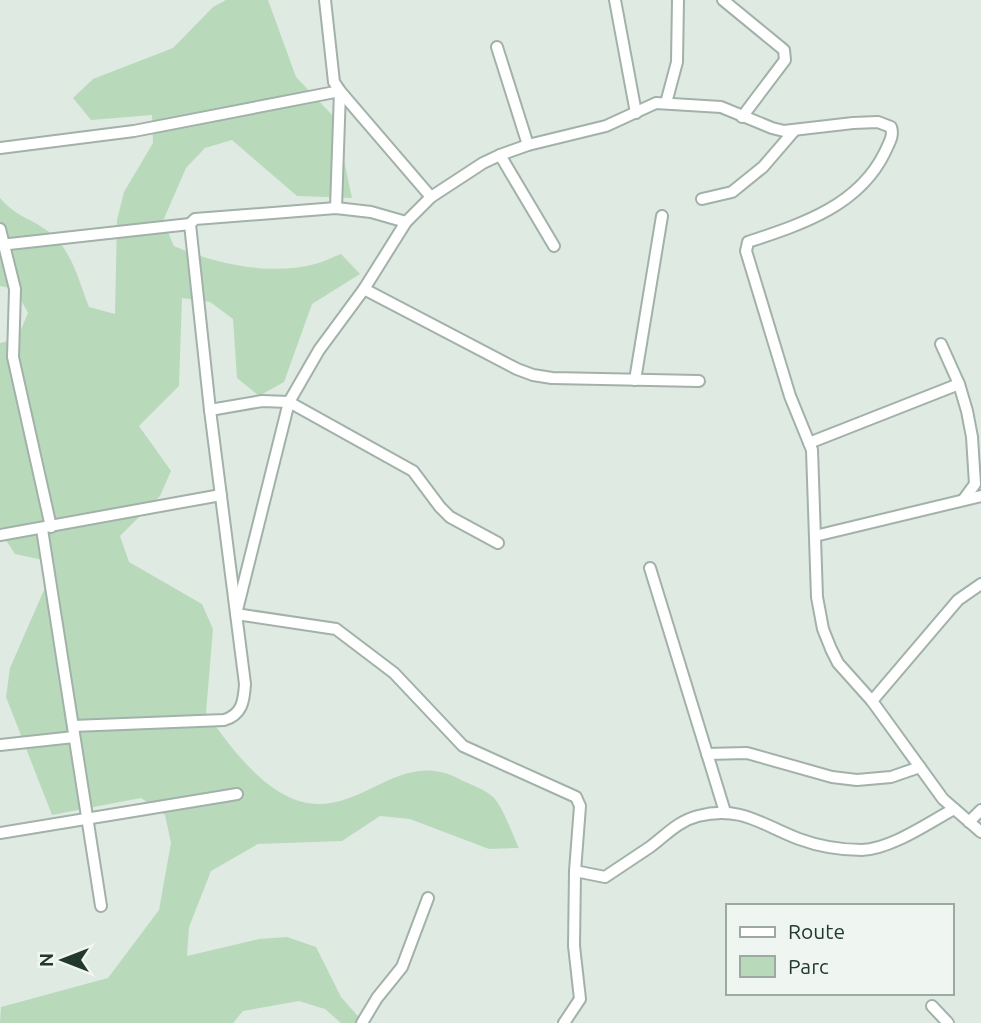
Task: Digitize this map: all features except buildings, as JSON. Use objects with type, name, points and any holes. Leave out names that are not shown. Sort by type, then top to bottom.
[{"type":"street","points":[[325,0],[334,82],[431,197]]},
{"type":"street","points":[[615,0],[636,113]]},
{"type":"street","points":[[666,103],[677,62],[678,0]]},
{"type":"street","points":[[723,0],[784,50],[785,54],[785,60],[742,117]]},
{"type":"street","points":[[498,47],[528,145]]},
{"type":"street","points":[[0,148],[134,131],[340,91]]},
{"type":"street","points":[[336,208],[340,91]]},
{"type":"street","points":[[236,614],[289,402],[319,350],[364,289],[405,222],[431,197],[500,155],[528,145],[606,126],[647,106],[666,103],[712,106],[772,128],[794,131],[878,122],[891,127],[892,131],[880,161],[869,179],[849,197],[802,224],[748,242],[746,246],[790,396],[813,456],[817,597],[823,629],[838,663],[872,701],[943,799],[981,832]]},
{"type":"street","points":[[702,199],[732,192],[763,167],[794,131]]},
{"type":"street","points":[[500,155],[554,246]]},
{"type":"street","points":[[1,245],[190,224],[195,219],[336,208],[371,212],[405,222]]},
{"type":"street","points":[[635,380],[662,216]]},
{"type":"street","points":[[0,745],[74,731],[233,718],[240,711],[245,691],[190,224]]},
{"type":"street","points":[[0,229],[1,245],[15,289],[12,349],[47,528],[101,906]]},
{"type":"street","points":[[364,289],[533,375],[699,381]]},
{"type":"street","points":[[941,344],[959,384],[972,437],[975,484],[962,500]]},
{"type":"street","points":[[0,349],[12,349]]},
{"type":"street","points":[[809,443],[959,384]]},
{"type":"street","points":[[210,410],[262,401],[289,402],[413,471],[450,517],[498,543]]},
{"type":"street","points":[[0,535],[221,495]]},
{"type":"street","points":[[815,536],[981,496]]},
{"type":"street","points":[[650,568],[725,812]]},
{"type":"street","points":[[872,701],[958,600],[981,584]]},
{"type":"street","points":[[236,614],[336,629],[394,673],[463,746],[571,793],[579,801],[574,946],[580,999],[564,1023]]},
{"type":"street","points":[[706,754],[747,753],[819,774],[857,780],[891,777],[920,767]]},
{"type":"street","points":[[0,833],[237,794]]},
{"type":"street","points":[[575,871],[605,877],[686,819],[725,812],[756,819],[816,844],[863,850],[877,848],[896,840],[954,809]]},
{"type":"street","points":[[969,822],[981,810]]},
{"type":"street","points":[[362,1023],[401,967],[428,898]]},
{"type":"street","points":[[932,1006],[948,1023]]},
{"type":"green space","points":[[226,0],[268,0],[296,77],[335,118],[352,198],[297,196],[232,140],[205,148],[186,168],[163,221],[174,246],[225,263],[280,269],[318,263],[341,254],[360,274],[312,304],[284,382],[259,396],[237,378],[233,319],[210,302],[182,298],[179,386],[139,426],[171,471],[160,496],[120,536],[129,562],[202,604],[213,629],[206,713],[237,754],[262,780],[291,798],[307,803],[327,804],[346,799],[400,776],[419,771],[438,772],[459,779],[492,796],[519,848],[489,849],[410,819],[380,816],[342,841],[258,844],[211,871],[189,927],[187,956],[259,939],[287,937],[316,947],[341,997],[364,1023],[341,1023],[325,1009],[299,1001],[243,1011],[233,1023],[0,1023],[1,1007],[108,978],[159,910],[171,843],[165,815],[141,798],[52,815],[6,697],[10,668],[44,590],[43,560],[15,554],[0,531],[0,343],[17,339],[28,313],[15,289],[0,286],[0,198],[12,210],[58,240],[74,267],[89,307],[115,314],[117,220],[124,192],[153,143],[152,115],[91,120],[73,98],[93,79],[173,48],[213,7]]}]
